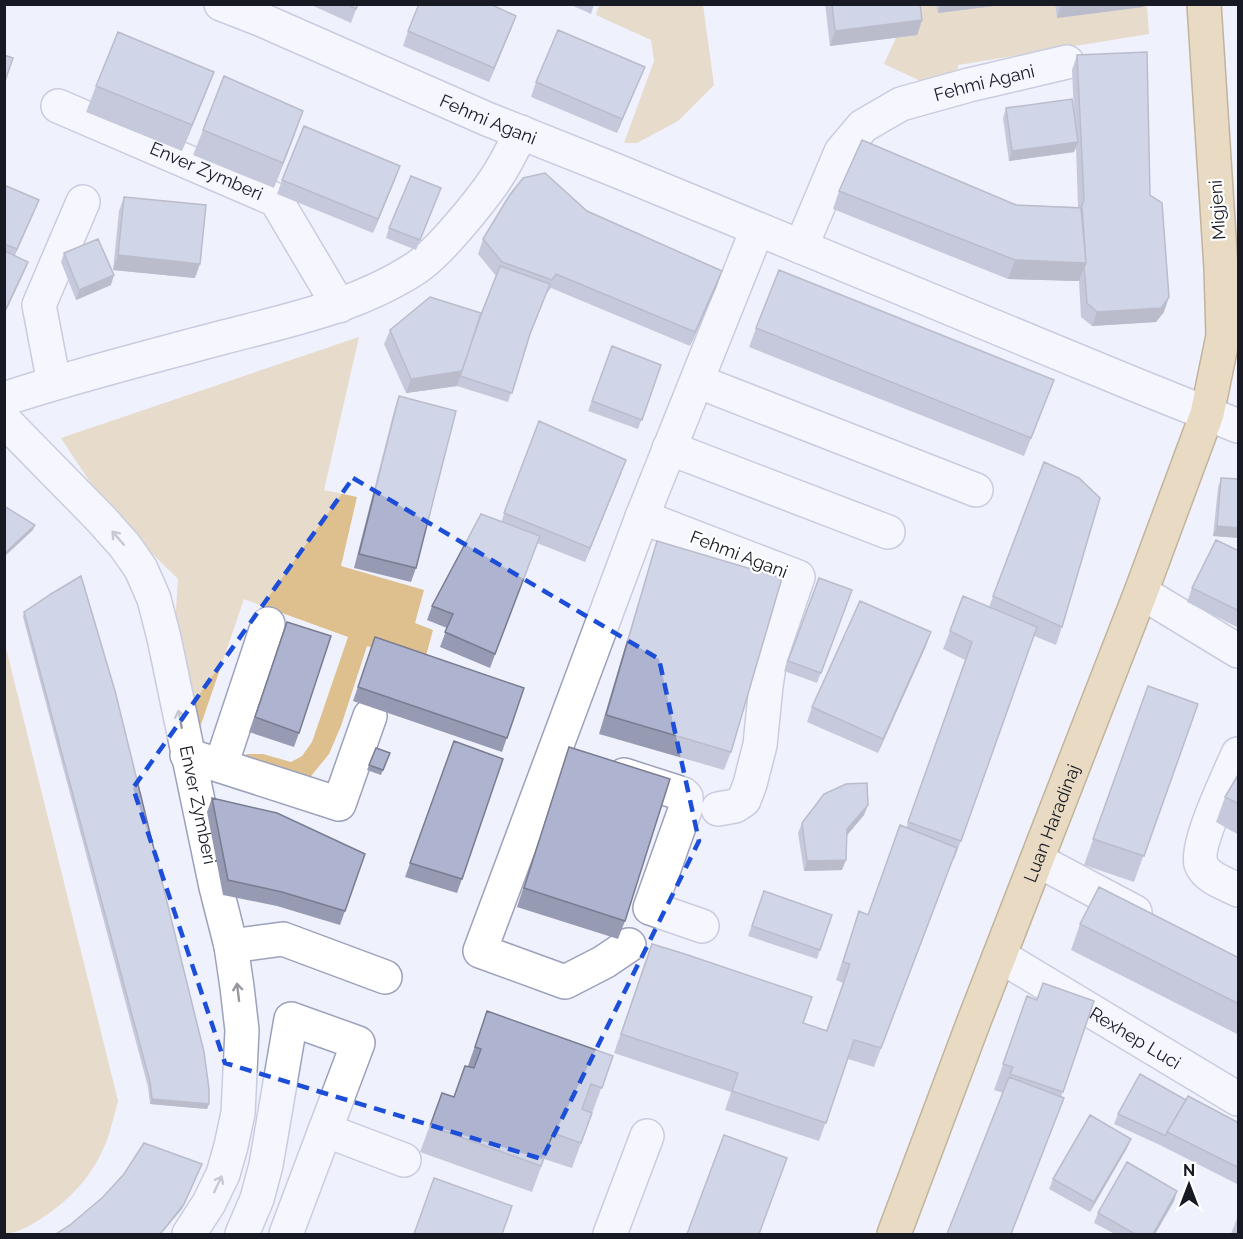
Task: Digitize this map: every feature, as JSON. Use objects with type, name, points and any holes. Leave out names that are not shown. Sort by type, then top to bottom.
[{"type":"main road","name":"Migjeni","points":[[1204,4],[1221,268],[1223,336],[1207,414]]},
{"type":"main road","name":"Luan Haradinaj","points":[[894,1234],[1142,592],[1207,414]]},
{"type":"street","name":"Fehmi Agani","points":[[221,4],[757,230],[1239,426]]},
{"type":"street","name":"Fehmi Agani","points":[[801,247],[841,152],[863,126],[901,104],[1067,62]]},
{"type":"street","name":"Enver Zymberi","points":[[58,106],[276,200],[339,306]]},
{"type":"street","points":[[4,399],[54,383],[339,306],[379,290],[418,267],[445,242],[495,180],[521,132]]},
{"type":"street","points":[[54,383],[39,305],[83,202]]},
{"type":"street","points":[[629,945],[604,962],[565,982],[480,951],[642,517],[757,230]]},
{"type":"street","points":[[697,381],[976,490]]},
{"type":"street","name":"Enver Zymberi","points":[[4,420],[125,546],[141,569],[154,599],[164,638],[216,887],[231,946],[242,1030],[238,1113],[231,1146],[223,1174],[209,1203],[189,1234]]},
{"type":"street","points":[[669,448],[888,532]]},
{"type":"street","name":"Fehmi Agani","points":[[642,517],[798,577],[770,659],[760,745],[750,784],[744,800],[735,806],[718,809]]},
{"type":"street","points":[[1142,592],[1239,651]]},
{"type":"street","points":[[221,765],[268,624]]},
{"type":"street","points":[[188,755],[339,804],[370,716]]},
{"type":"street","points":[[554,752],[683,794],[686,797],[686,807],[650,908],[702,926]]},
{"type":"street","points":[[1239,754],[1204,837],[1200,852],[1202,865],[1210,875],[1239,891]]},
{"type":"street","points":[[1037,860],[1163,926]]},
{"type":"street","points":[[231,946],[283,939],[385,978]]},
{"type":"street","name":"Rexhep Luci","points":[[1000,956],[1239,1099]]},
{"type":"street","points":[[242,1234],[257,1199],[266,1165],[291,1019],[358,1043],[286,1234]]},
{"type":"street","points":[[326,1130],[404,1160]]},
{"type":"street","points":[[610,1234],[647,1136]]},
{"type":"highlighted area","points":[[353,478],[659,659],[699,841],[542,1159],[225,1063],[133,788]]},
{"type":"shaded area","points":[[599,5],[703,5],[714,85],[678,121],[637,143],[624,143],[654,61],[651,40],[596,15]]},
{"type":"shaded area","points":[[904,5],[1147,5],[1149,34],[958,65],[955,97],[884,64],[906,16]]},
{"type":"shaded area","points":[[359,337],[324,490],[357,497],[341,566],[424,590],[415,623],[433,630],[424,663],[367,646],[341,726],[329,754],[303,786],[255,768],[246,754],[263,754],[291,762],[302,756],[312,742],[348,637],[244,599],[195,742],[173,655],[178,579],[109,511],[61,438]]},
{"type":"shaded area","points":[[5,644],[118,1101],[105,1145],[87,1177],[62,1203],[38,1221],[20,1230],[4,1234]]},
{"type":"building","points":[[346,4],[358,4],[356,9]]},
{"type":"building","points":[[419,4],[490,4],[516,16],[494,68],[408,31]]},
{"type":"building","points":[[832,4],[920,4],[922,20],[835,31]]},
{"type":"building","points":[[558,30],[645,67],[622,119],[536,82]]},
{"type":"building","points":[[118,32],[214,72],[192,125],[96,86]]},
{"type":"building","points":[[1147,52],[1150,195],[1162,203],[1169,297],[1161,308],[1097,312],[1087,303],[1084,267],[1086,263],[1081,208],[1084,200],[1077,55]]},
{"type":"building","points":[[4,55],[13,58],[4,84]]},
{"type":"building","points":[[224,76],[303,111],[283,163],[203,130]]},
{"type":"building","points":[[1072,99],[1078,142],[1012,151],[1006,108]]},
{"type":"building","points":[[304,126],[400,166],[378,219],[282,180]]},
{"type":"building","points":[[862,140],[1016,205],[1082,208],[1086,263],[1015,260],[839,191]]},
{"type":"building","points":[[545,173],[587,211],[722,271],[695,332],[556,274],[552,280],[502,262],[483,239],[509,196],[523,178]]},
{"type":"building","points":[[411,176],[441,188],[420,240],[389,228]]},
{"type":"building","points":[[4,185],[39,200],[17,249],[4,244]]},
{"type":"building","points":[[124,197],[206,205],[200,264],[118,255]]},
{"type":"building","points":[[98,239],[114,275],[79,290],[64,253]]},
{"type":"building","points":[[4,252],[28,262],[4,313]]},
{"type":"building","points":[[500,266],[550,284],[530,334],[512,393],[460,376]]},
{"type":"building","points":[[779,270],[1054,380],[1031,438],[756,328]]},
{"type":"building","points":[[430,297],[481,313],[462,371],[411,379],[390,330]]},
{"type":"building","points":[[612,346],[661,365],[642,420],[592,401]]},
{"type":"building","points":[[399,396],[456,411],[416,568],[359,554]]},
{"type":"building","points":[[539,421],[626,460],[590,548],[504,513]]},
{"type":"building","points":[[1044,462],[1079,478],[1100,498],[1062,627],[993,596]]},
{"type":"building","points":[[1221,478],[1239,479],[1239,528],[1217,526]]},
{"type":"building","points":[[4,506],[35,525],[4,554]]},
{"type":"building","points":[[481,514],[540,536],[495,654],[445,632],[453,614],[432,606]]},
{"type":"building","points":[[1216,540],[1239,551],[1239,611],[1192,588]]},
{"type":"building","points":[[657,541],[782,578],[731,752],[606,715]]},
{"type":"building","points":[[81,576],[115,691],[204,1052],[209,1104],[152,1099],[150,1082],[24,612]]},
{"type":"building","points":[[819,578],[852,590],[821,673],[788,661]]},
{"type":"building","points":[[963,596],[1037,627],[961,841],[908,822],[972,642],[950,631]]},
{"type":"building","points":[[860,601],[931,632],[883,739],[812,707]]},
{"type":"building","points":[[287,622],[331,636],[299,733],[255,717]]},
{"type":"building","points":[[375,637],[524,688],[507,738],[358,687]]},
{"type":"building","points":[[1148,686],[1198,704],[1144,856],[1093,839]]},
{"type":"building","points":[[454,741],[503,759],[462,879],[410,863]]},
{"type":"building","points":[[569,747],[670,779],[625,921],[524,888]]},
{"type":"building","points":[[376,748],[390,753],[383,770],[369,765]]},
{"type":"building","points":[[1239,773],[1239,804],[1225,797]]},
{"type":"building","points":[[867,783],[868,805],[847,829],[846,860],[807,861],[802,823],[824,794],[846,784]]},
{"type":"building","points":[[212,798],[277,813],[365,854],[345,911],[282,892],[228,880]]},
{"type":"building","points":[[900,825],[957,848],[881,1048],[854,1040],[826,1123],[732,1091],[738,1073],[621,1034],[652,944],[812,997],[803,1023],[827,1031],[850,964],[843,962],[859,911],[868,915]]},
{"type":"building","points":[[1099,887],[1239,958],[1239,1004],[1080,924]]},
{"type":"building","points":[[764,891],[832,915],[820,950],[752,926]]},
{"type":"building","points":[[1043,983],[1094,1001],[1063,1092],[1010,1074],[1013,1067],[1003,1064],[1027,996],[1037,1000]]},
{"type":"building","points":[[487,1011],[613,1056],[602,1088],[591,1084],[582,1109],[592,1113],[581,1143],[553,1133],[541,1166],[430,1126],[442,1093],[454,1097],[465,1066],[474,1068],[481,1049],[475,1047]]},
{"type":"building","points":[[1140,1074],[1186,1100],[1166,1136],[1118,1114]]},
{"type":"building","points":[[1009,1077],[1064,1098],[1011,1234],[947,1234]]},
{"type":"building","points":[[1188,1096],[1239,1123],[1239,1168],[1167,1132]]},
{"type":"building","points":[[1090,1115],[1131,1139],[1094,1202],[1053,1179]]},
{"type":"building","points":[[724,1135],[787,1158],[759,1234],[687,1234]]},
{"type":"building","points":[[144,1143],[202,1164],[184,1204],[161,1233],[56,1234],[103,1197],[124,1174]]},
{"type":"building","points":[[1127,1162],[1177,1191],[1153,1234],[1135,1234],[1098,1213]]},
{"type":"building","points":[[434,1178],[512,1206],[502,1234],[414,1234]]}]
